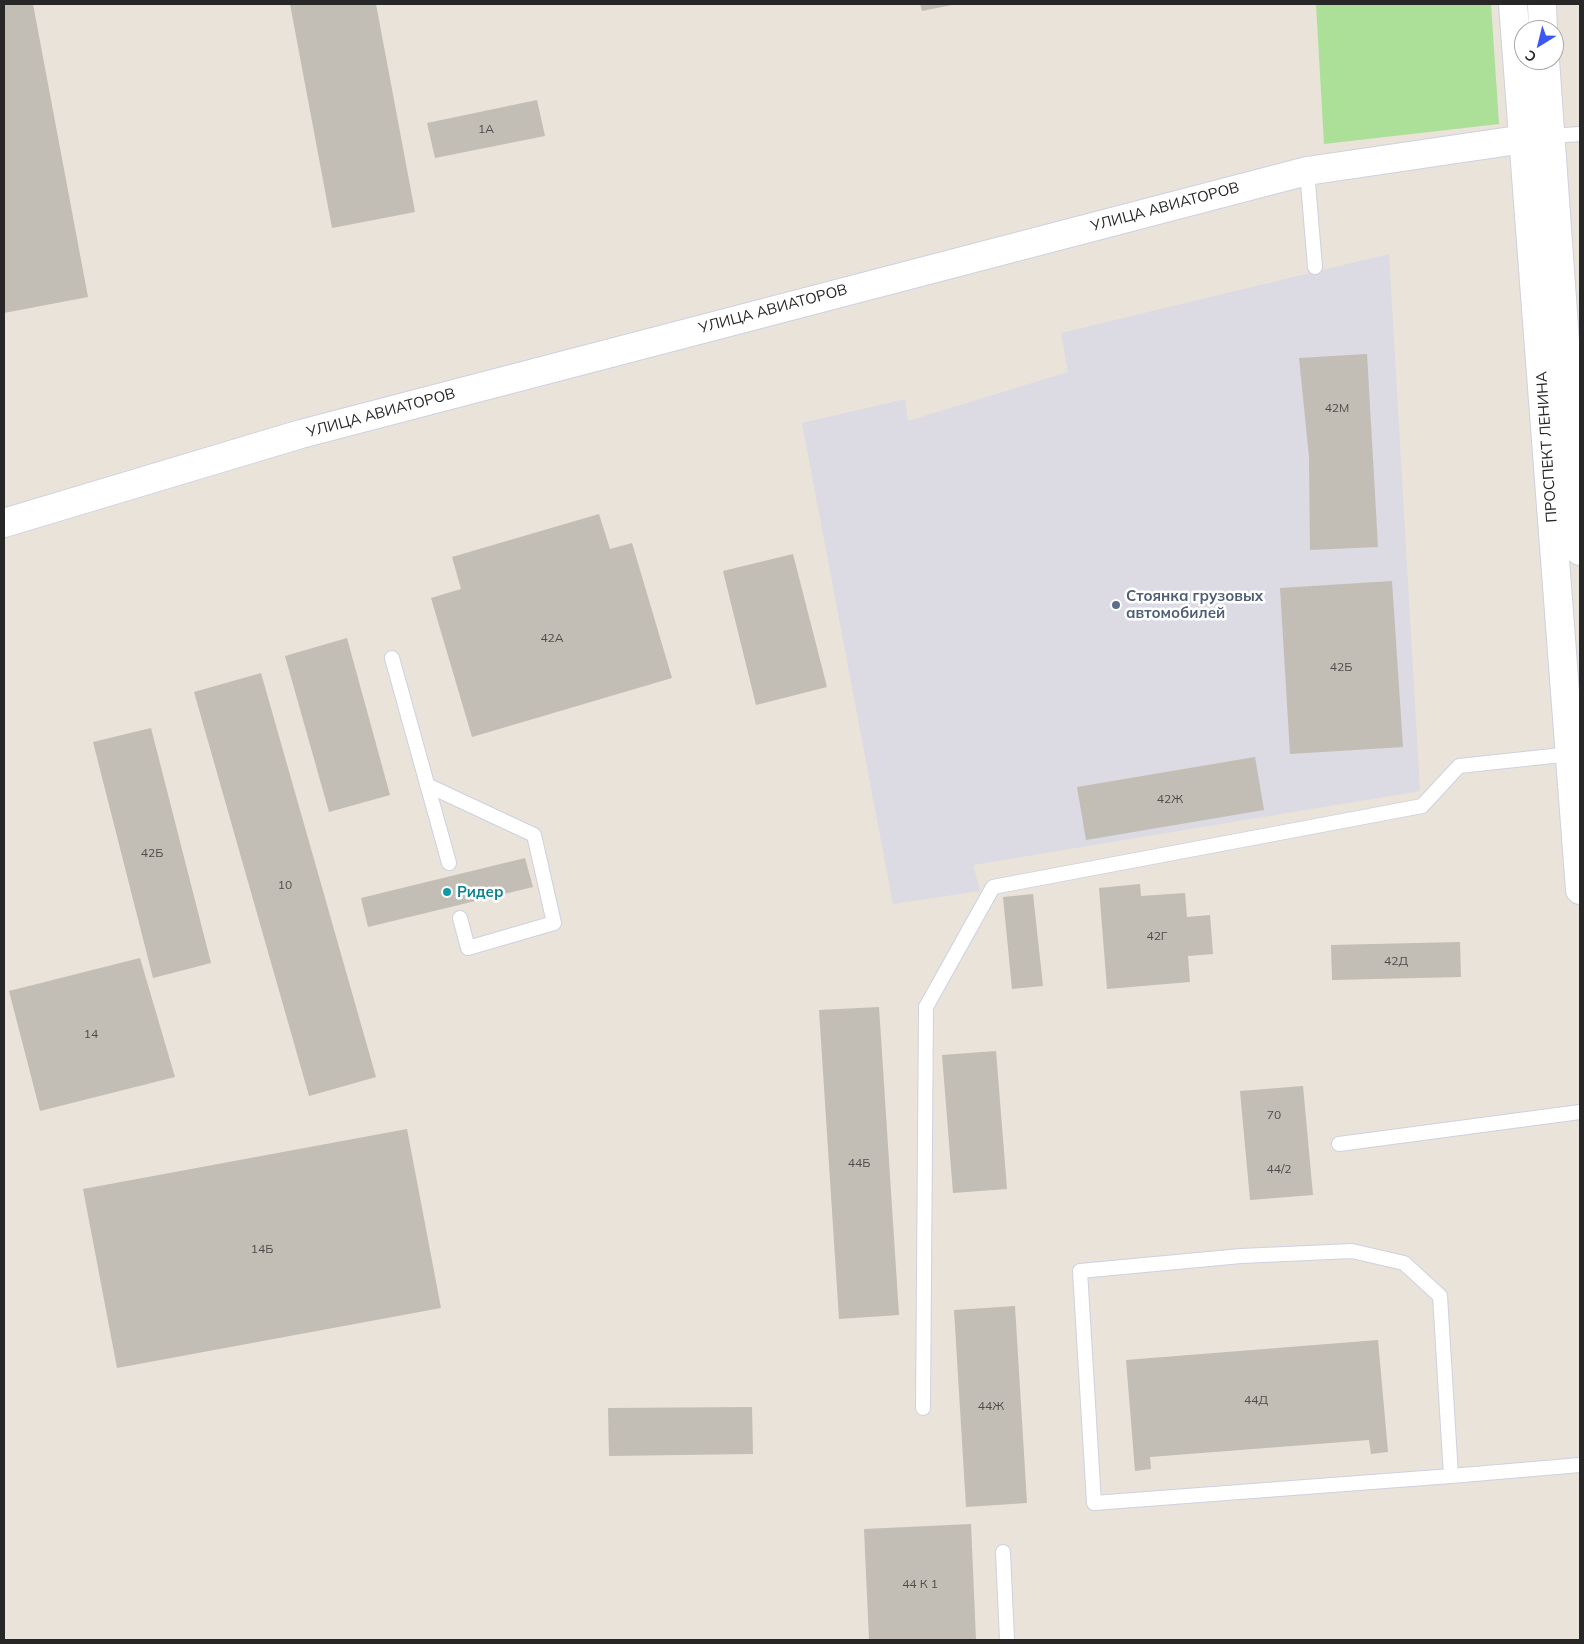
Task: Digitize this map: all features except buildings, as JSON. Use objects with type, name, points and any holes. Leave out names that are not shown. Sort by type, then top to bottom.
[{"type":"street","name":"ПРОСПЕКТ ЛЕНИНА","points":[[1512,4],[1580,890]]},
{"type":"street","points":[[1542,4],[1543,20]]},
{"type":"street","name":"ПРОСПЕКТ ЛЕНИНА","points":[[1547,70],[1580,551]]},
{"type":"street","name":"УЛИЦА АВИАТОРОВ","points":[[4,522],[310,431],[1307,171],[1523,138],[1551,136]]},
{"type":"lane","points":[[1551,136],[1580,134]]},
{"type":"lane","points":[[1307,171],[1315,267]]},
{"type":"lane","points":[[392,658],[449,863]]},
{"type":"lane","points":[[923,1408],[926,1007],[993,887],[1422,806],[1459,766],[1571,754]]},
{"type":"lane","points":[[427,785],[534,835],[554,924],[468,948],[460,918]]},
{"type":"lane","points":[[1339,1144],[1580,1112]]},
{"type":"lane","points":[[1451,1476],[1440,1296],[1404,1263],[1352,1251],[1241,1256],[1080,1271],[1094,1503],[1451,1476],[1580,1465]]},
{"type":"lane","points":[[1003,1552],[1007,1640]]},
{"type":"shaded area","points":[[1389,254],[1420,791],[973,865],[980,891],[893,904],[802,423],[905,399],[908,421],[1068,372],[1061,333]]},
{"type":"green space","points":[[1316,4],[1491,4],[1499,124],[1324,144]]},
{"type":"place","name":"Стоянка грузовых автомобилей","points":[[1116,605]]},
{"type":"place","name":"Ридер","points":[[447,892]]}]
